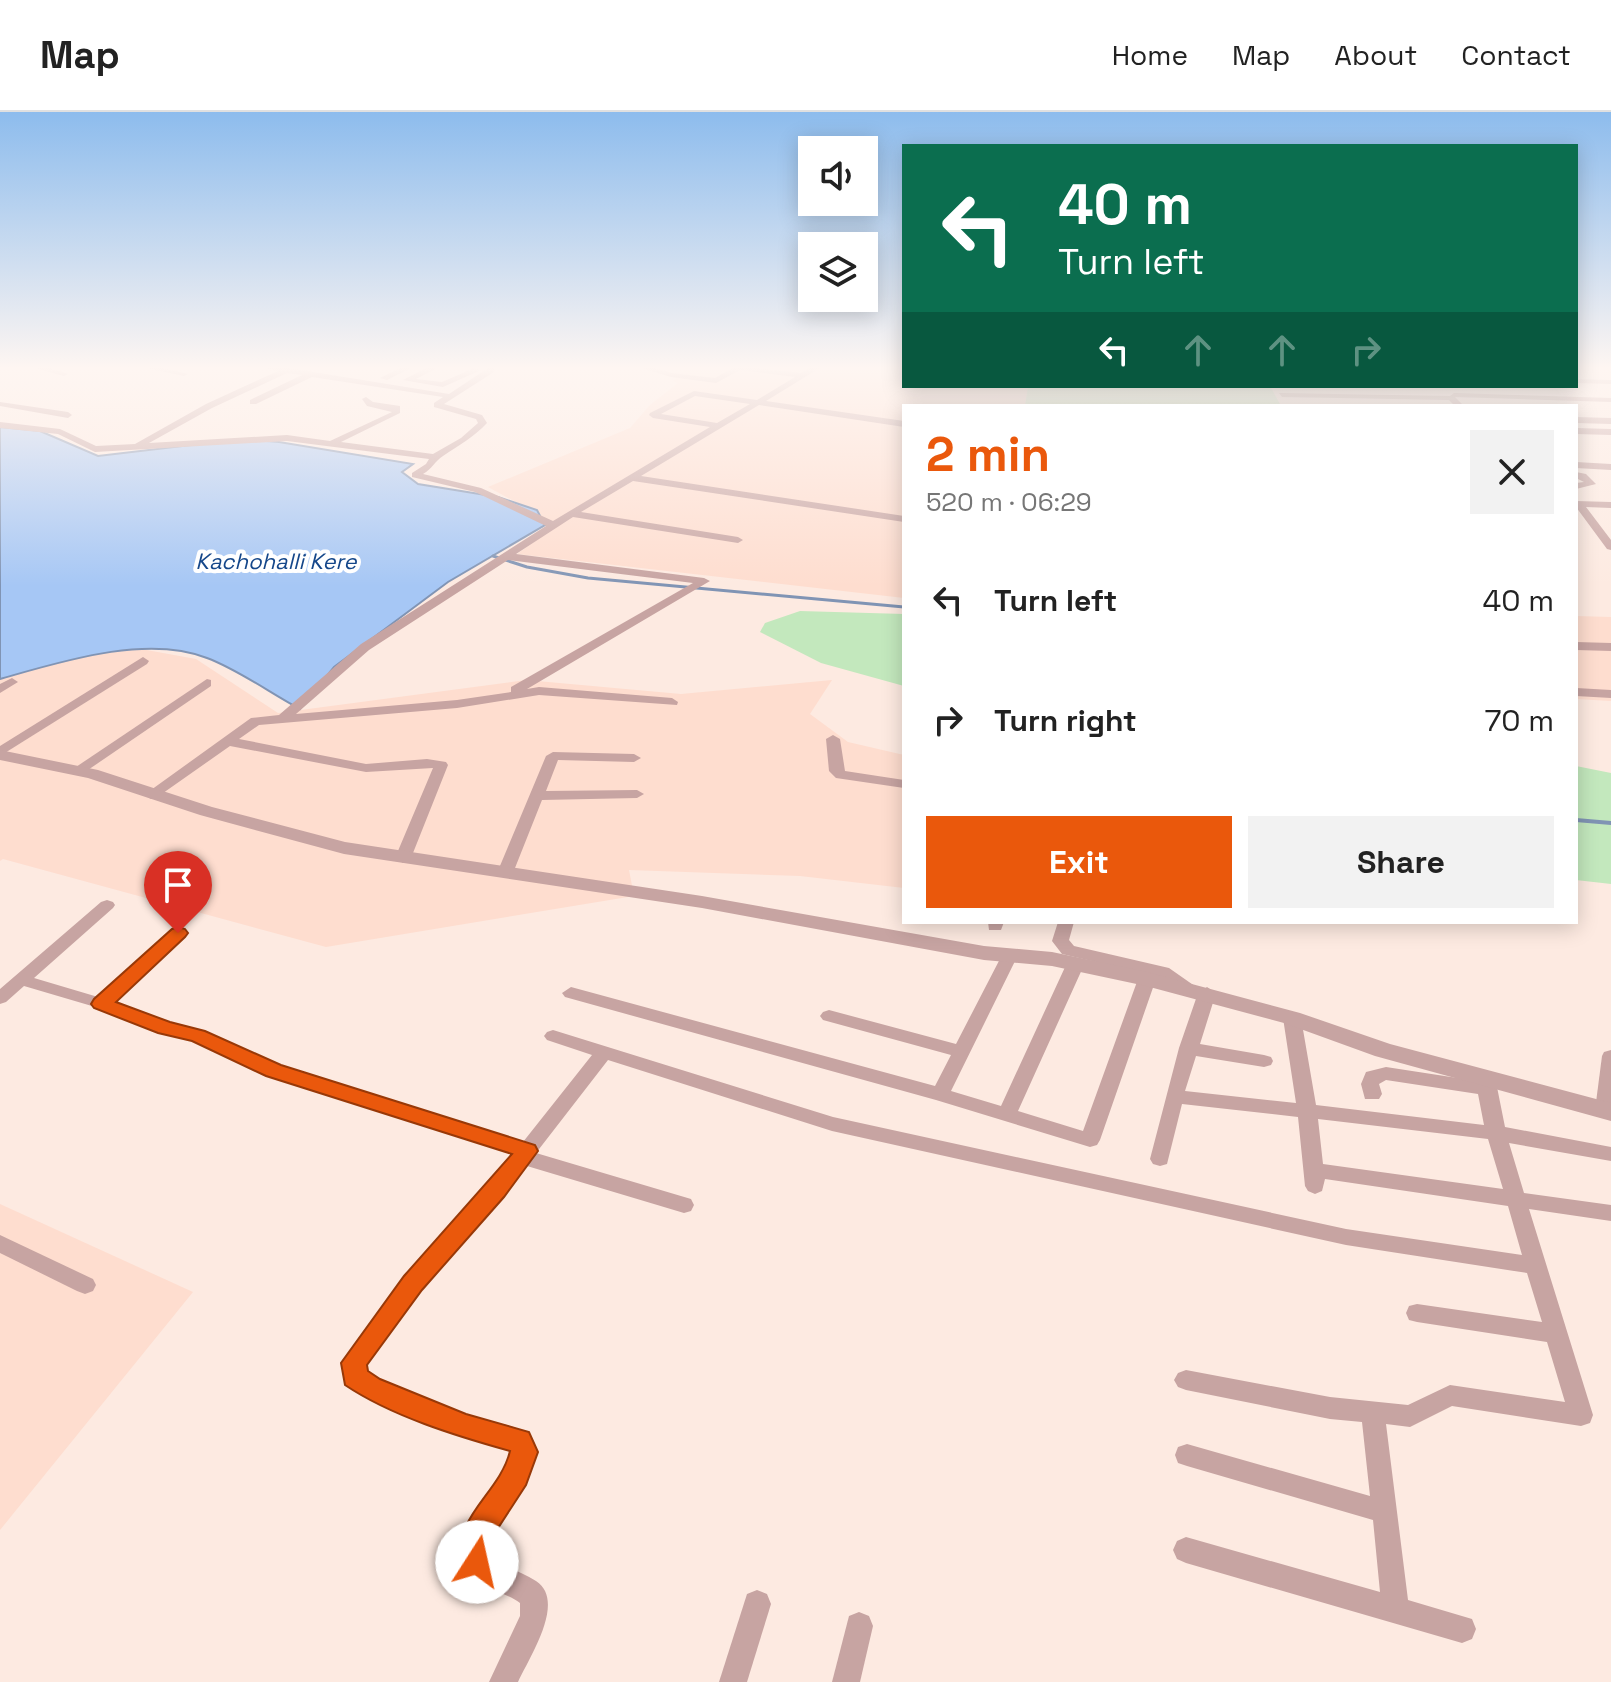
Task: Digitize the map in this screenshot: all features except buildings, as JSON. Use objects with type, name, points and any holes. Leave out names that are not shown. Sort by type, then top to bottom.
[{"type":"street","points":[[75,439],[95,449],[259,439]]},
{"type":"street","points":[[135,448],[150,439]]},
{"type":"street","points":[[288,439],[434,457]]},
{"type":"street","points":[[331,444],[341,439]]},
{"type":"street","points":[[465,439],[434,457],[430,466],[415,475],[478,490],[553,525]]},
{"type":"street","points":[[281,720],[365,647],[553,525],[697,439]]},
{"type":"street","points":[[1578,472],[1611,469]]},
{"type":"street","points":[[1578,472],[1591,484],[1578,486]]},
{"type":"street","points":[[632,478],[902,519]]},
{"type":"street","points":[[1578,504],[1611,505]]},
{"type":"street","points":[[1578,504],[1611,547]]},
{"type":"street","points":[[571,514],[738,540]]},
{"type":"street","points":[[502,558],[704,581],[506,696]]},
{"type":"street","points":[[1578,646],[1611,647]]},
{"type":"street","points":[[0,754],[143,661]]},
{"type":"street","points":[[77,771],[207,683]]},
{"type":"street","points":[[151,795],[256,721],[539,691],[672,702]]},
{"type":"street","points":[[1580,692],[1611,694]]},
{"type":"street","points":[[833,739],[836,771],[841,775],[902,784]]},
{"type":"street","points":[[227,741],[366,768],[441,765],[403,858]]},
{"type":"street","points":[[0,754],[77,771],[151,795],[344,848],[702,902],[984,953],[1052,959],[1147,979],[1292,1018],[1487,1083],[1608,1111],[1611,1056]]},
{"type":"street","points":[[505,873],[553,756],[634,758]]},
{"type":"street","points":[[535,796],[637,794]]},
{"type":"street","points":[[0,998],[107,905]]},
{"type":"street","points":[[1065,924],[1060,941],[1068,950],[1163,972],[1198,991]]},
{"type":"street","points":[[101,1004],[178,933]]},
{"type":"street","points":[[940,1094],[1010,955]]},
{"type":"street","points":[[1006,1115],[1075,965]]},
{"type":"street","points":[[22,979],[165,1028],[197,1035],[274,1070],[684,1205]]},
{"type":"street","points":[[571,993],[940,1094],[1090,1140],[1147,979]]},
{"type":"street","points":[[1160,1159],[1188,1048],[1198,991]]},
{"type":"street","points":[[829,1016],[960,1051]]},
{"type":"street","points":[[1292,1018],[1307,1109],[1314,1178],[1611,1213]]},
{"type":"street","points":[[553,1036],[832,1124],[1346,1237],[1538,1266]]},
{"type":"street","points":[[1188,1048],[1264,1061]]},
{"type":"street","points":[[503,1682],[534,1617],[534,1596],[521,1585],[496,1576],[477,1562],[473,1549],[478,1534],[515,1476],[524,1452],[519,1441],[464,1426],[370,1388],[355,1377],[354,1363],[413,1283],[525,1154],[603,1053]]},
{"type":"street","points":[[1372,1094],[1370,1084],[1373,1077],[1386,1073],[1487,1083]]},
{"type":"street","points":[[1186,1380],[1330,1408],[1373,1413],[1410,1416],[1450,1395],[1581,1415],[1519,1200],[1496,1133],[1487,1083]]},
{"type":"street","points":[[1174,1096],[1496,1133],[1611,1154]]},
{"type":"street","points":[[0,1243],[85,1285]]},
{"type":"street","points":[[1417,1313],[1558,1334]]},
{"type":"street","points":[[1373,1413],[1396,1612]]},
{"type":"street","points":[[1187,1455],[1385,1512]]},
{"type":"street","points":[[1186,1550],[1462,1629]]},
{"type":"street","points":[[733,1682],[757,1604]]},
{"type":"street","points":[[846,1682],[859,1626]]},
{"type":"shaded area","points":[[603,439],[902,439],[902,598],[517,554],[558,525],[488,487]]},
{"type":"shaded area","points":[[1578,616],[1611,617],[1611,701],[1578,699]]},
{"type":"shaded area","points":[[141,649],[196,659],[278,713],[526,680],[681,694],[832,680],[810,714],[848,742],[902,755],[902,888],[800,876],[629,870],[634,896],[326,947],[3,859],[0,861],[0,673],[58,657]]},
{"type":"shaded area","points":[[0,1204],[193,1292],[0,1530]]},
{"type":"green space","points":[[800,611],[902,614],[902,685],[821,663],[760,632],[765,623]]},
{"type":"green space","points":[[1578,766],[1611,773],[1611,884],[1578,880]]},
{"type":"water","name":"Kachohalli Kere","points":[[0,439],[59,439],[98,456],[240,439],[279,442],[413,464],[402,472],[418,484],[498,497],[537,510],[545,525],[448,582],[334,667],[300,709],[231,669],[183,651],[157,649],[103,653],[0,679]]},
{"type":"waterway","points":[[493,556],[527,567],[588,578],[902,607]]},
{"type":"waterway","points":[[1578,820],[1611,823]]},
{"type":"route","points":[[178,933],[101,1004],[125,1010],[165,1028],[197,1035],[274,1070],[527,1151],[496,1191],[413,1283],[354,1363],[355,1377],[370,1388],[464,1426],[519,1441],[524,1452],[515,1476],[478,1534],[473,1549],[477,1562]]}]
